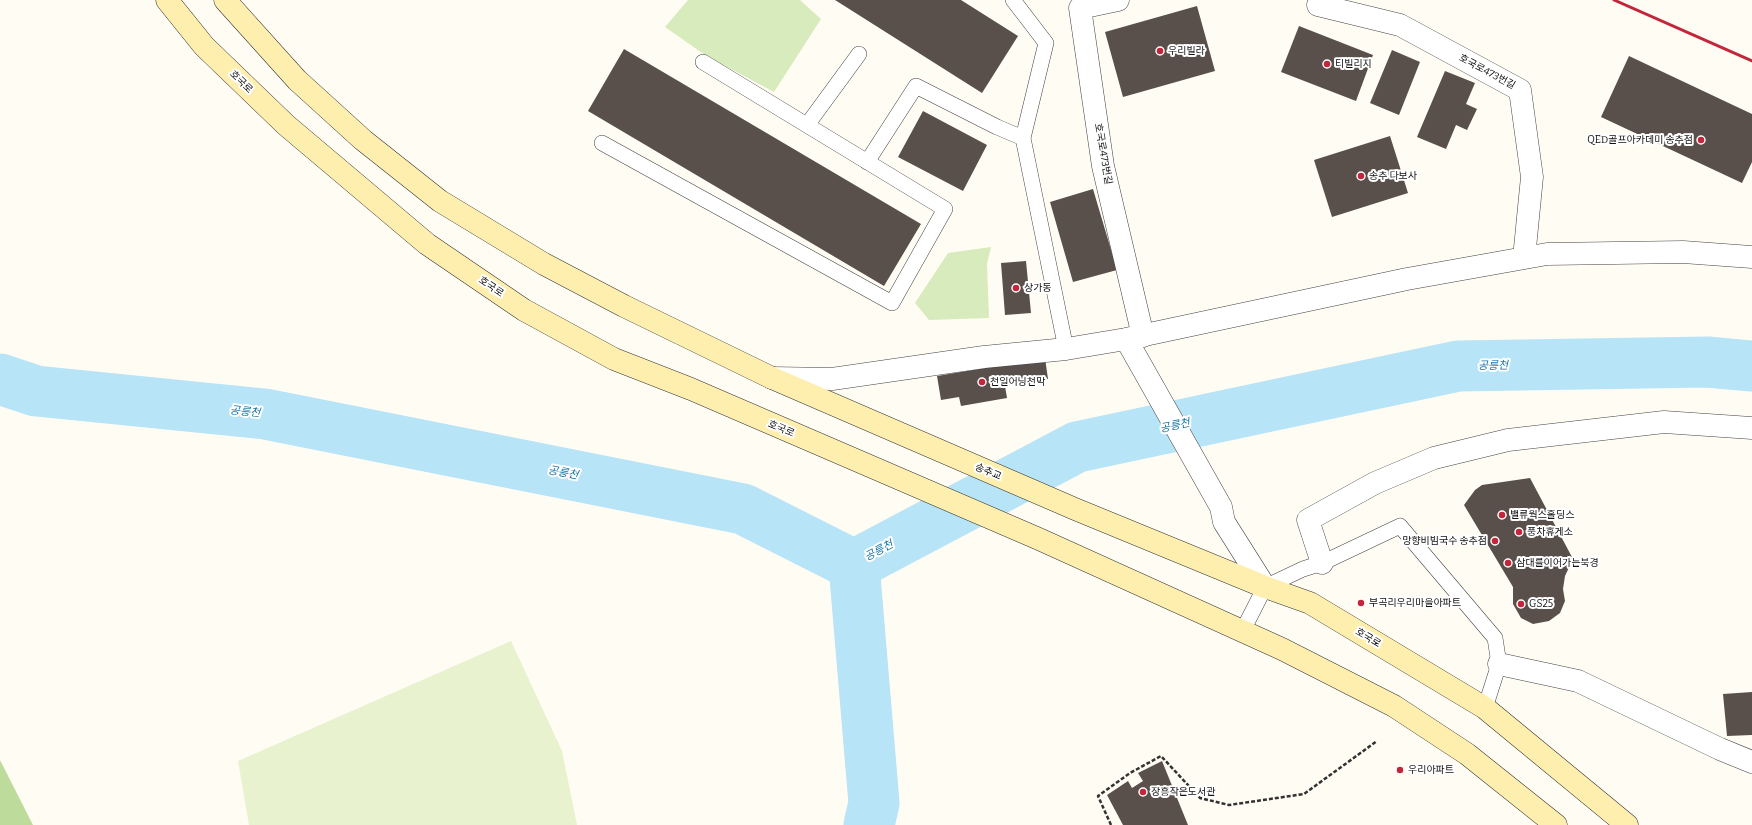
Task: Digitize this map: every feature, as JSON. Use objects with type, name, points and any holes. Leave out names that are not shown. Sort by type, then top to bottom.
[{"type":"street","name":"호국로","points":[[167,0],[204,46],[286,125],[427,244],[524,310],[614,360],[691,389],[1039,539],[1243,630]]},
{"type":"street","points":[[226,0],[297,80],[363,140],[440,201],[544,264],[624,306],[772,378],[832,378],[984,357],[1066,349],[1135,338],[1407,279],[1547,254],[1683,252],[1752,257]]},
{"type":"street","name":"호국로473번길","points":[[1118,0],[1079,4],[1103,166],[1135,338],[1221,507],[1224,522],[1265,587]]},
{"type":"street","name":"호국로473번길","points":[[1318,5],[1400,26],[1520,90],[1532,177],[1524,258]]},
{"type":"street","name":"송추교","points":[[772,378],[1075,509]]},
{"type":"street","points":[[1322,563],[1308,520],[1375,483],[1434,458],[1508,440],[1664,422],[1752,428]]},
{"type":"street","name":"호국로","points":[[1075,509],[1265,587],[1310,603],[1485,708],[1627,825]]},
{"type":"street","points":[[1243,630],[1394,706],[1467,754],[1556,825]]},
{"type":"street","points":[[1499,664],[1578,681],[1720,749],[1752,762]]},
{"type":"lane","points":[[1013,0],[1046,43],[1023,138],[1066,349]]},
{"type":"lane","points":[[807,125],[859,54]]},
{"type":"lane","points":[[602,143],[892,303],[945,209],[703,62]]},
{"type":"lane","points":[[867,162],[916,86],[1023,138]]},
{"type":"lane","points":[[1243,630],[1265,587],[1303,569],[1322,563],[1400,526],[1495,638],[1499,664],[1485,708]]},
{"type":"path","points":[[1111,825],[1098,796],[1130,773],[1162,756],[1200,798],[1229,805],[1304,794],[1377,742]]},
{"type":"green space","points":[[688,0],[800,0],[821,19],[774,92],[705,55],[665,27]]},
{"type":"green space","points":[[991,247],[987,264],[989,318],[929,320],[915,303],[948,253]]},
{"type":"green space","points":[[511,641],[562,751],[577,825],[249,825],[238,761]]},
{"type":"green space","points":[[0,760],[33,825],[0,825]]},
{"type":"building","points":[[835,0],[961,0],[1018,36],[982,93]]},
{"type":"building","name":"우리빌라","points":[[1197,6],[1215,71],[1123,97],[1105,32]]},
{"type":"building","name":"티빌리지","points":[[1299,26],[1373,55],[1356,101],[1281,72]]},
{"type":"building","points":[[624,49],[921,224],[884,286],[588,111]]},
{"type":"building","points":[[1392,50],[1420,62],[1399,115],[1370,103]]},
{"type":"building","name":"QED골프아카데미 송추점","points":[[1629,56],[1752,114],[1752,162],[1742,183],[1601,117]]},
{"type":"building","points":[[1445,71],[1475,83],[1466,104],[1477,109],[1467,130],[1456,125],[1446,149],[1417,137]]},
{"type":"building","points":[[923,111],[987,145],[963,191],[898,157]]},
{"type":"building","name":"송추 다보사","points":[[1390,136],[1408,193],[1332,217],[1314,160]]},
{"type":"building","points":[[1093,189],[1117,270],[1073,282],[1050,202]]},
{"type":"building","name":"상가동","points":[[1026,261],[1031,313],[1005,315],[1001,263]]},
{"type":"building","name":"천일어닝천막","points":[[1045,358],[1048,379],[1005,386],[1007,398],[961,406],[959,397],[941,400],[937,376]]},
{"type":"building","name":"풍차휴게소","points":[[1530,478],[1573,559],[1565,576],[1563,589],[1565,601],[1560,613],[1549,621],[1533,624],[1521,618],[1513,604],[1513,587],[1464,505],[1475,490],[1482,485]]},
{"type":"building","points":[[1752,692],[1752,735],[1727,736],[1723,694]]},
{"type":"building","name":"장흥작은도서관","points":[[1162,761],[1188,825],[1123,825],[1107,795],[1128,781],[1132,788],[1143,781],[1138,773]]},
{"type":"waterway","name":"공릉천","points":[[0,379],[36,391],[265,414],[743,509],[854,565],[1077,447],[1458,366],[1707,362],[1752,366]]},
{"type":"waterway","points":[[854,565],[874,803],[869,825]]},
{"type":"railway","points":[[1614,0],[1752,61]]},
{"type":"place","name":"우리빌라","points":[[1160,51]]},
{"type":"place","name":"티빌리지","points":[[1327,64]]},
{"type":"place","name":"QED골프아카데미 송추점","points":[[1701,140]]},
{"type":"place","name":"송추 다보사","points":[[1361,176]]},
{"type":"place","name":"상가동","points":[[1016,288]]},
{"type":"place","name":"천일어닝천막","points":[[982,382]]},
{"type":"place","name":"밸류웍스홀딩스","points":[[1502,515]]},
{"type":"place","name":"풍차휴게소","points":[[1519,532]]},
{"type":"place","name":"망향비빔국수 송추점","points":[[1495,541]]},
{"type":"place","name":"삼대를이어가는북경","points":[[1508,563]]},
{"type":"place","name":"부곡리우리마을아파트","points":[[1361,603]]},
{"type":"place","name":"GS25","points":[[1521,604]]},
{"type":"place","name":"우리아파트","points":[[1400,770]]},
{"type":"place","name":"장흥작은도서관","points":[[1143,792]]}]
